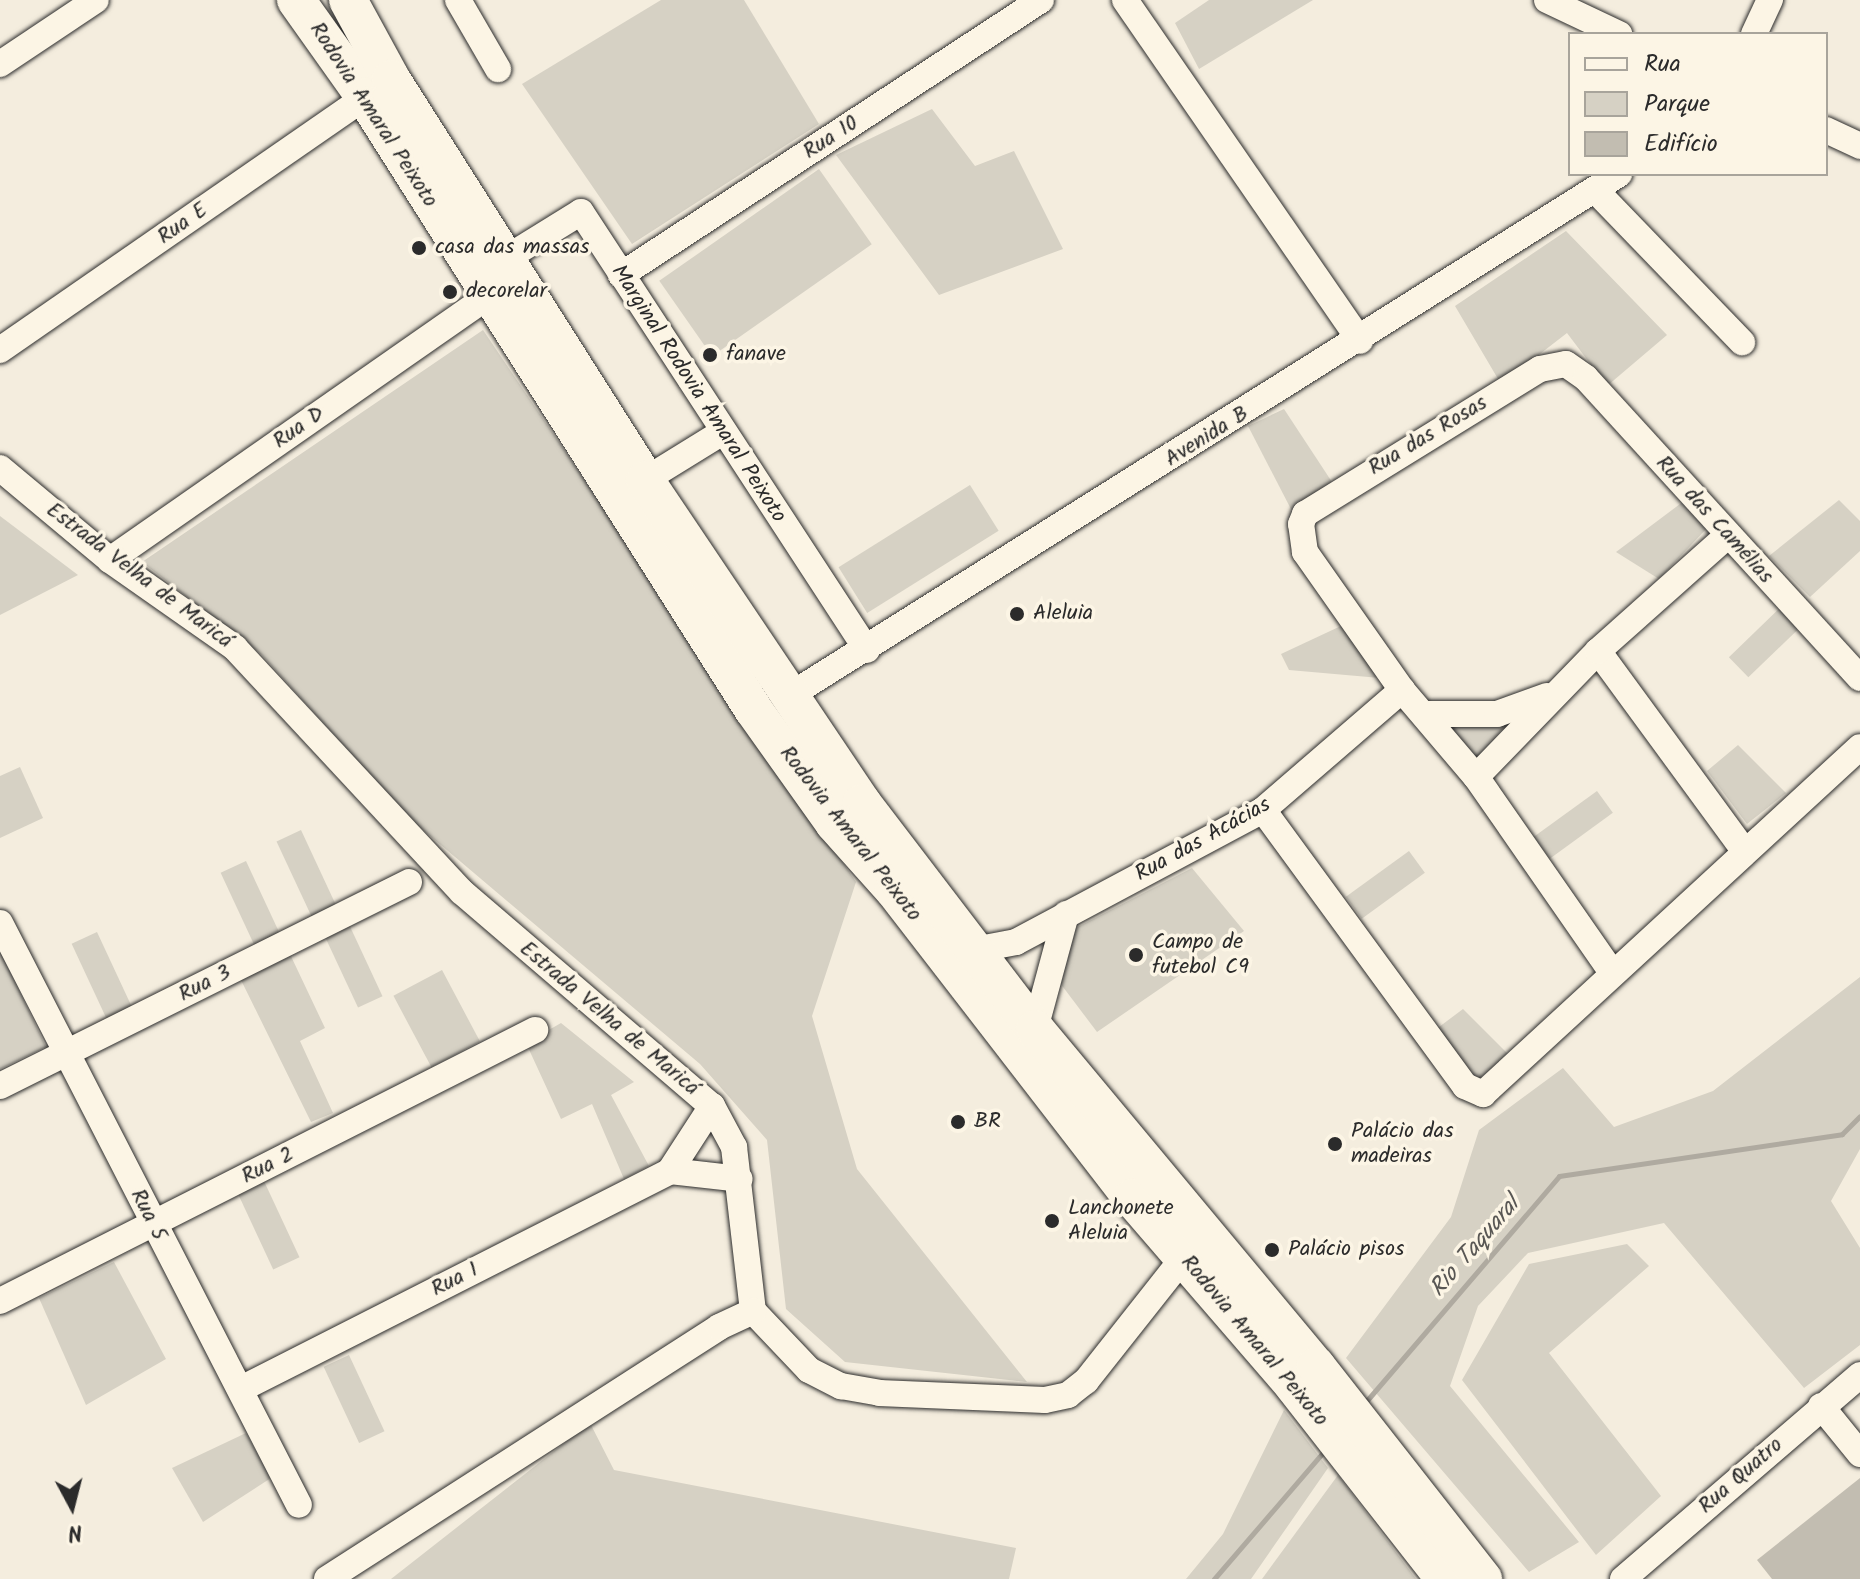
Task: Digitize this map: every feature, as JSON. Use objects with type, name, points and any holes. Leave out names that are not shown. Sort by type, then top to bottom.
[{"type":"highway","name":"Rodovia Amaral Peixoto","points":[[360,4],[505,259],[645,480],[792,694],[831,759],[974,950],[1355,1439],[1483,1579]]},
{"type":"highway","name":"Rodovia Amaral Peixoto","points":[[306,8],[753,709],[834,823],[894,890],[1183,1258],[1305,1376]]},
{"type":"highway","name":"Rodovia Amaral Peixoto","points":[[1355,1439],[1445,1579]]},
{"type":"street","points":[[0,64],[96,0]]},
{"type":"street","points":[[458,0],[498,69]]},
{"type":"street","name":"Rua 10","points":[[621,275],[1041,0]]},
{"type":"street","points":[[1125,0],[1360,341]]},
{"type":"street","points":[[1547,0],[1615,32]]},
{"type":"street","points":[[1755,32],[1770,0]]},
{"type":"street","name":"Rua E","points":[[0,350],[365,97]]},
{"type":"street","points":[[1828,131],[1860,146]]},
{"type":"street","name":"Avenida B","points":[[792,694],[1360,341],[1597,192],[1617,176]]},
{"type":"street","points":[[1597,192],[1742,342]]},
{"type":"street","name":"Marginal Rodovia Amaral Peixoto","points":[[505,259],[581,212],[721,433],[867,650]]},
{"type":"street","name":"Rua D","points":[[110,560],[489,296]]},
{"type":"street","name":"Rua das Rosas","points":[[1402,690],[1305,552],[1301,524],[1315,505],[1540,369],[1566,364]]},
{"type":"street","name":"Rua das Camélias","points":[[1566,364],[1586,378],[1727,536],[1860,678]]},
{"type":"street","points":[[645,480],[721,433]]},
{"type":"street","name":"Estrada Velha de Maricá","points":[[0,468],[110,560],[235,648],[462,892],[712,1106],[734,1147],[753,1311]]},
{"type":"street","points":[[1476,777],[1598,651],[1727,536]]},
{"type":"street","points":[[1598,651],[1743,849]]},
{"type":"street","points":[[1402,690],[1426,714],[1476,777],[1611,971]]},
{"type":"street","name":"Rua das Acácias","points":[[974,950],[1016,942],[1263,810],[1402,690]]},
{"type":"street","points":[[1426,714],[1497,714],[1558,691]]},
{"type":"street","points":[[1263,810],[1465,1086],[1476,1094],[1489,1090],[1611,971],[1743,849],[1860,747]]},
{"type":"street","name":"Rua 3","points":[[0,1086],[409,882]]},
{"type":"street","points":[[1035,1029],[1066,914]]},
{"type":"street","name":"Rua 5","points":[[0,923],[299,1505]]},
{"type":"street","name":"Rua 2","points":[[0,1301],[535,1030]]},
{"type":"street","points":[[712,1106],[670,1171],[740,1179]]},
{"type":"street","name":"Rua 1","points":[[241,1389],[670,1171]]},
{"type":"street","points":[[327,1579],[719,1327],[753,1311],[809,1370],[841,1386],[879,1393],[1045,1400],[1068,1395],[1086,1381],[1183,1258]]},
{"type":"street","name":"Rua Quatro","points":[[1623,1579],[1860,1375]]},
{"type":"street","points":[[1821,1406],[1860,1454]]},
{"type":"green space","points":[[661,0],[744,0],[819,124],[632,244],[522,84]]},
{"type":"green space","points":[[1209,0],[1313,0],[1199,69],[1175,23]]},
{"type":"green space","points":[[932,109],[975,166],[1014,151],[1063,249],[939,295],[836,155]]},
{"type":"green space","points":[[819,169],[872,244],[712,356],[659,281]]},
{"type":"green space","points":[[1566,231],[1667,335],[1607,386],[1567,333],[1501,384],[1455,306]]},
{"type":"green space","points":[[483,330],[856,882],[812,1016],[857,1169],[1027,1382],[845,1362],[786,1309],[767,1140],[700,1064],[409,818],[262,655],[142,562]]},
{"type":"green space","points":[[1284,409],[1332,482],[1293,513],[1248,426]]},
{"type":"green space","points":[[970,485],[999,531],[867,613],[839,567]]},
{"type":"green space","points":[[1839,500],[1860,521],[1860,551],[1810,597],[1769,556]]},
{"type":"green space","points":[[1684,501],[1708,527],[1659,579],[1616,552]]},
{"type":"green space","points":[[0,516],[78,575],[0,615]]},
{"type":"green space","points":[[1785,603],[1804,623],[1748,677],[1729,657]]},
{"type":"green space","points":[[1343,625],[1380,678],[1289,670],[1281,654]]},
{"type":"green space","points":[[1512,715],[1481,759],[1470,760],[1444,725]]},
{"type":"green space","points":[[1738,745],[1786,793],[1747,824],[1707,771]]},
{"type":"green space","points":[[20,767],[43,818],[0,838],[0,776]]},
{"type":"green space","points":[[1597,791],[1613,813],[1550,859],[1534,837]]},
{"type":"green space","points":[[301,830],[336,906],[312,918],[277,841]]},
{"type":"green space","points":[[1409,851],[1425,873],[1362,919],[1346,897]]},
{"type":"green space","points":[[246,861],[281,937],[256,949],[221,873]]},
{"type":"green space","name":"Campo de futebol C9","points":[[1192,868],[1244,931],[1097,1032],[1057,979],[1070,931]]},
{"type":"green space","points":[[347,920],[382,996],[358,1008],[323,931]]},
{"type":"green space","points":[[97,932],[132,1008],[107,1020],[72,944]]},
{"type":"green space","points":[[0,950],[46,1047],[0,1069]]},
{"type":"green space","points":[[289,952],[325,1028],[300,1041],[333,1113],[311,1122],[241,980]]},
{"type":"green space","points":[[442,970],[480,1042],[431,1067],[393,996]]},
{"type":"green space","points":[[1860,977],[1860,1149],[1831,1201],[1860,1248],[1860,1345],[1804,1388],[1664,1223],[1528,1253],[1478,1306],[1450,1386],[1579,1542],[1529,1572],[1346,1358],[1451,1217],[1479,1130],[1563,1068],[1614,1127],[1713,1091]]},
{"type":"green space","points":[[1463,1009],[1511,1057],[1476,1080],[1435,1030]]},
{"type":"green space","points":[[561,1023],[634,1082],[611,1095],[649,1166],[624,1179],[592,1104],[561,1119],[526,1043]]},
{"type":"green space","points":[[264,1181],[299,1257],[273,1269],[238,1193]]},
{"type":"green space","points":[[1627,1244],[1649,1266],[1549,1353],[1661,1496],[1596,1555],[1462,1380],[1529,1264]]},
{"type":"green space","points":[[114,1262],[166,1359],[86,1405],[39,1298]]},
{"type":"green space","points":[[349,1355],[384,1431],[359,1443],[324,1367]]},
{"type":"green space","points":[[1284,1410],[1328,1468],[1251,1579],[1186,1579],[1223,1534]]},
{"type":"green space","points":[[590,1423],[614,1470],[1016,1548],[1009,1579],[391,1579]]},
{"type":"green space","points":[[246,1433],[271,1478],[203,1522],[172,1468]]},
{"type":"green space","points":[[1338,1475],[1416,1579],[1262,1579]]},
{"type":"building","points":[[1860,1478],[1860,1579],[1772,1579],[1757,1560]]},
{"type":"waterway","name":"Rio Taquaral","points":[[1363,1405],[1559,1176],[1842,1134],[1860,1116]]},
{"type":"waterway","name":"Rio Taquaral","points":[[1214,1579],[1326,1449]]},
{"type":"place","name":"casa das massas","points":[[419,248]]},
{"type":"place","name":"decorelar","points":[[450,292]]},
{"type":"place","name":"fanave","points":[[710,355]]},
{"type":"place","name":"Aleluia","points":[[1017,614]]},
{"type":"place","name":"Campo de futebol C9","points":[[1136,955]]},
{"type":"place","name":"BR","points":[[958,1122]]},
{"type":"place","name":"Palácio das madeiras","points":[[1335,1144]]},
{"type":"place","name":"Lanchonete Aleluia","points":[[1052,1221]]},
{"type":"place","name":"Palácio pisos","points":[[1272,1250]]}]
